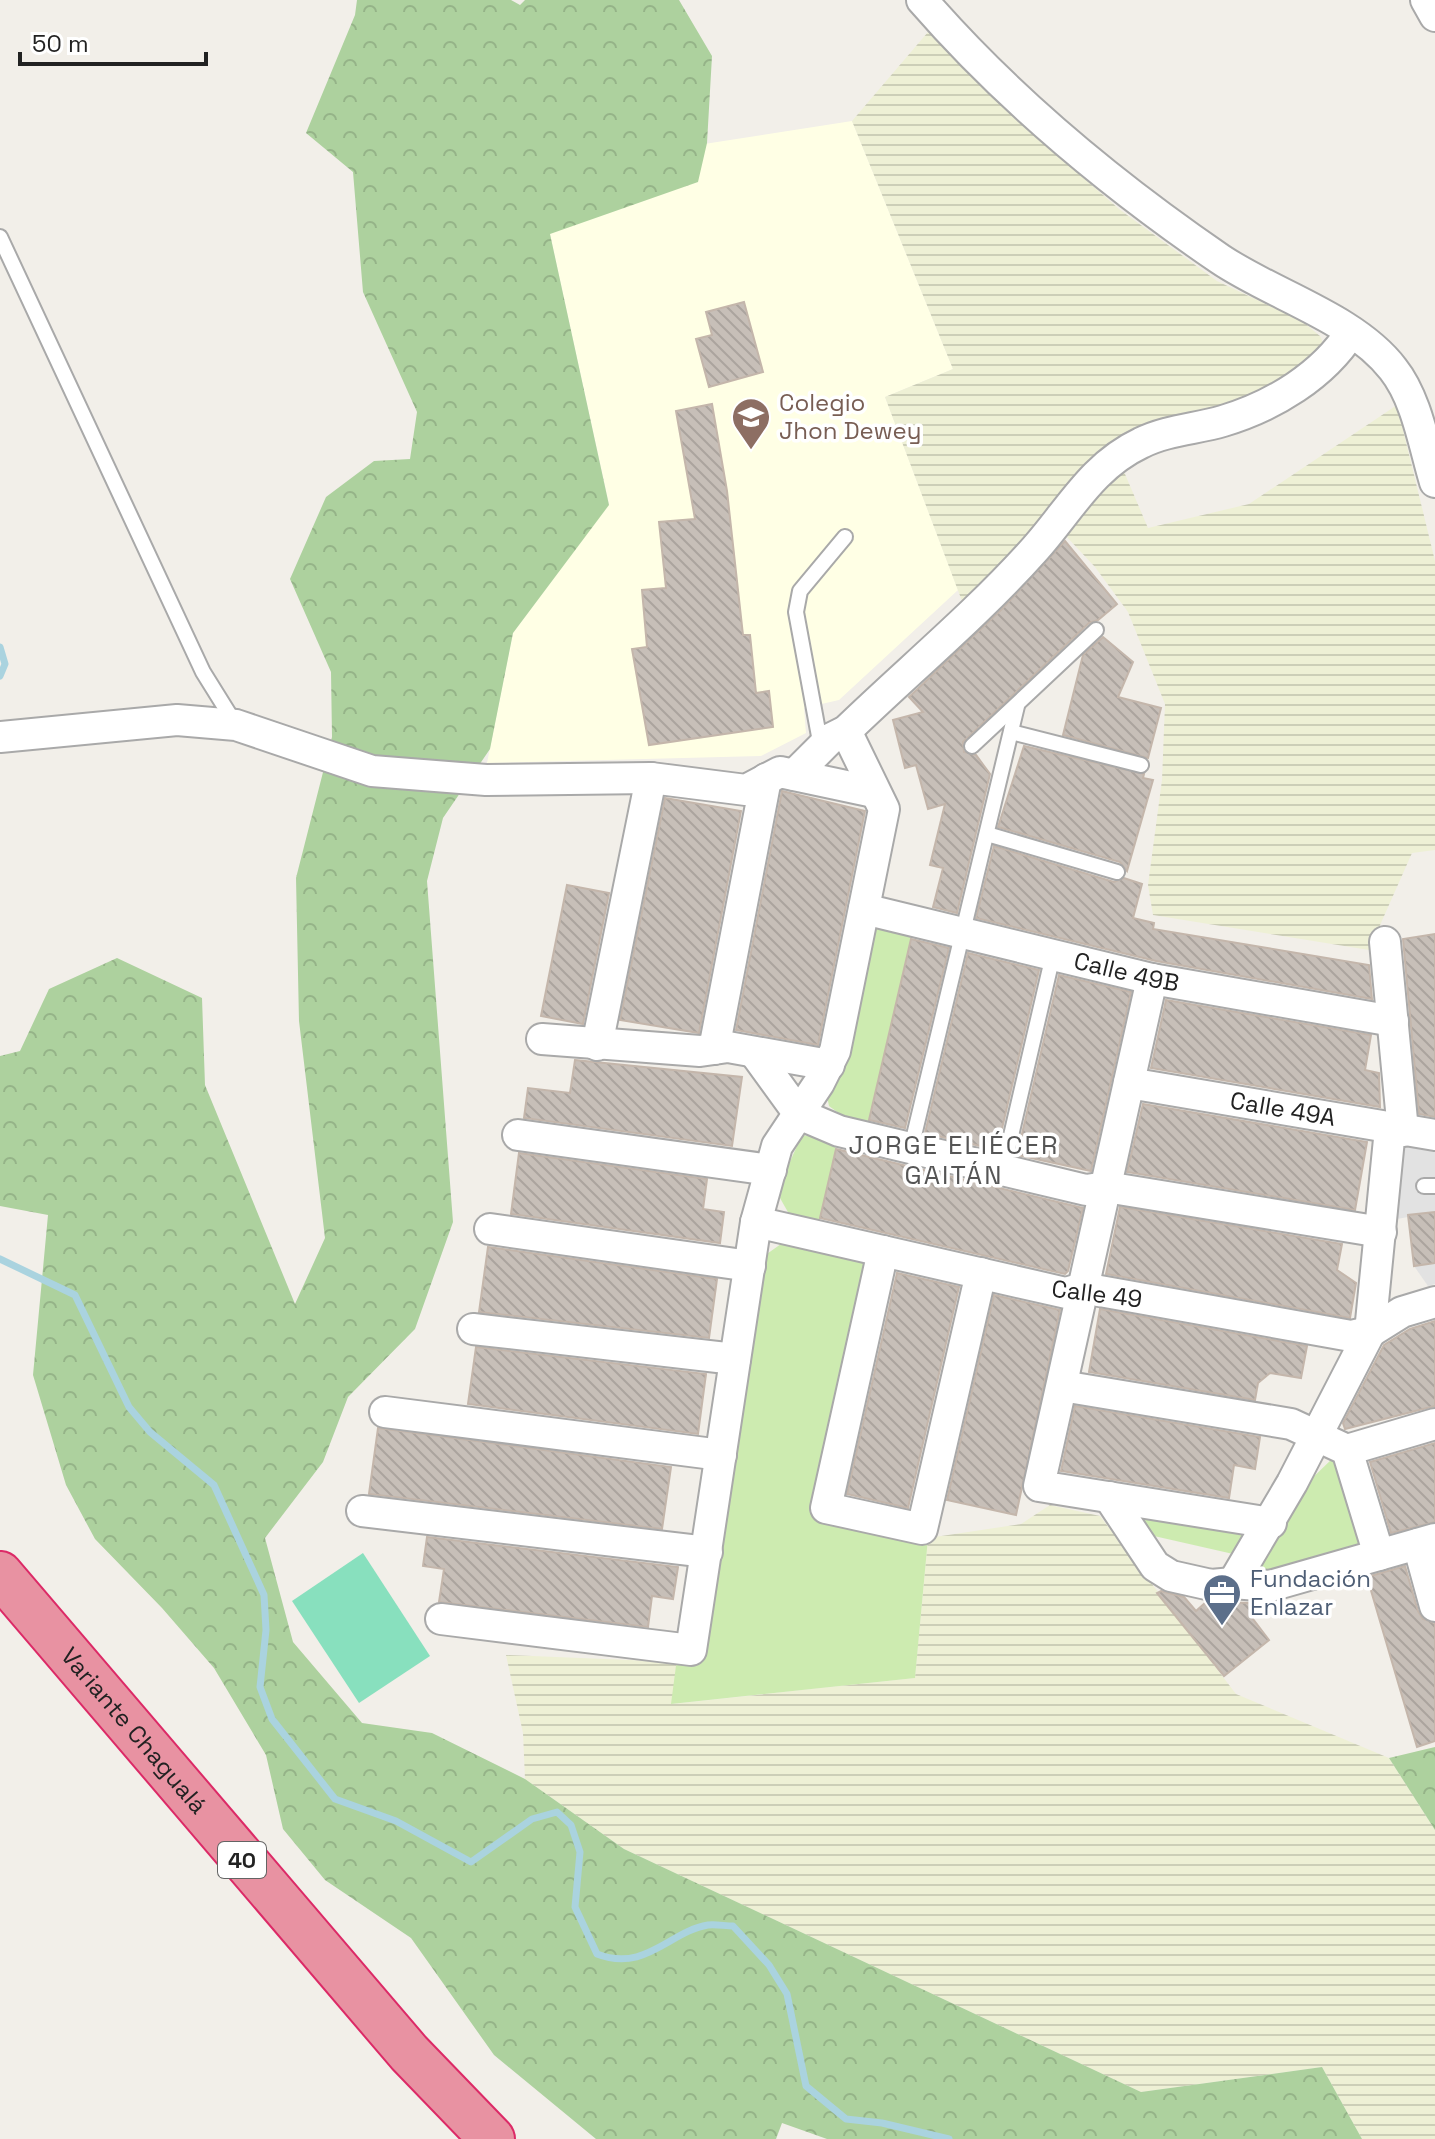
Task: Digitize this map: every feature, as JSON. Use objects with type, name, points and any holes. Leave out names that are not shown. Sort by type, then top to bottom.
[{"type":"highway","name":"Variante Chagualá","points":[[0,1574],[409,2053],[492,2139]]},
{"type":"street","points":[[1426,0],[1435,16]]},
{"type":"street","points":[[937,7],[1057,134],[1133,196],[1222,261],[1351,332],[1375,349],[1407,391],[1435,482]]},
{"type":"street","points":[[0,737],[177,720],[236,725],[372,771],[486,780],[651,778],[746,790],[780,777],[834,740],[1035,549],[1073,499],[1117,457],[1165,433],[1223,421],[1275,399],[1318,370],[1351,332]]},
{"type":"street","points":[[441,1619],[691,1650],[756,1222],[777,1146],[835,1051],[884,809],[834,740]]},
{"type":"street","points":[[780,777],[874,792]]},
{"type":"street","points":[[714,1049],[780,777]]},
{"type":"street","points":[[597,1045],[651,778]]},
{"type":"street","name":"Calle 49B","points":[[864,909],[1152,979],[1393,1021]]},
{"type":"street","points":[[1233,1583],[1271,1523],[1370,1332],[1396,1130],[1393,1021],[1385,942]]},
{"type":"street","points":[[1152,979],[1039,1486],[1271,1523]]},
{"type":"street","points":[[542,1039],[597,1045],[754,1052],[829,1065]]},
{"type":"street","points":[[754,1052],[799,1114],[839,1131],[1086,1190],[1106,1187],[1381,1232]]},
{"type":"street","name":"Calle 49A","points":[[1129,1083],[1435,1135]]},
{"type":"street","points":[[518,1135],[771,1170]]},
{"type":"street","name":"Calle 49","points":[[756,1222],[1066,1293],[1083,1288],[1351,1336],[1370,1332]]},
{"type":"street","points":[[490,1229],[750,1266]]},
{"type":"street","points":[[883,1251],[826,1508],[922,1529],[981,1273]]},
{"type":"street","points":[[1370,1332],[1402,1312],[1435,1302]]},
{"type":"street","points":[[473,1329],[735,1359]]},
{"type":"street","points":[[1062,1386],[1291,1424],[1347,1450],[1435,1424]]},
{"type":"street","points":[[385,1412],[721,1455]]},
{"type":"street","points":[[1347,1450],[1379,1555]]},
{"type":"street","points":[[1109,1497],[1155,1566],[1171,1576],[1211,1585],[1270,1586],[1426,1542],[1435,1606]]},
{"type":"street","points":[[362,1511],[707,1552]]},
{"type":"lane","points":[[0,237],[203,672],[236,725]]},
{"type":"lane","points":[[834,740],[796,612],[800,591],[845,537]]},
{"type":"lane","points":[[972,746],[1096,630]]},
{"type":"lane","points":[[911,1148],[1017,706]]},
{"type":"lane","points":[[1011,732],[1141,765]]},
{"type":"lane","points":[[987,834],[1117,872]]},
{"type":"lane","points":[[1003,1170],[1053,955]]},
{"type":"shaded area","points":[[928,32],[1006,110],[1119,209],[1217,281],[1302,321],[1320,336],[1325,347],[1293,375],[1239,402],[1133,430],[1090,465],[1012,554],[962,601],[885,397],[953,369],[852,121]]},
{"type":"shaded area","name":"Colegio Jhon Dewey","points":[[852,121],[953,369],[885,397],[958,590],[839,700],[804,708],[806,733],[761,756],[487,763],[513,633],[609,504],[536,170]]},
{"type":"shaded area","points":[[1397,405],[1435,561],[1435,850],[1412,853],[1369,950],[1153,915],[1148,885],[1162,780],[1165,704],[1128,612],[1095,567],[1064,534],[1122,467],[1148,528],[1249,504]]},
{"type":"shaded area","points":[[1402,1146],[1435,1152],[1435,1212],[1397,1219]]},
{"type":"shaded area","points":[[1435,1263],[1435,1284],[1428,1286],[1414,1266]]},
{"type":"shaded area","points":[[1050,1505],[1100,1516],[1236,1694],[1389,1758],[1435,1830],[1435,2139],[1362,2139],[1322,2067],[1141,2092],[624,1849],[525,1779],[523,1733],[506,1655],[677,1662],[672,1704],[915,1678],[928,1538],[1021,1524]]},
{"type":"green space","points":[[357,0],[511,0],[520,5],[525,0],[679,0],[712,56],[707,143],[698,182],[550,234],[609,505],[513,633],[490,749],[443,818],[427,881],[453,1222],[415,1329],[348,1397],[323,1462],[265,1538],[293,1642],[362,1723],[432,1733],[525,1779],[624,1849],[1141,2092],[1322,2067],[1362,2139],[827,2139],[782,2123],[776,2139],[596,2139],[494,2055],[411,1938],[325,1880],[283,1829],[266,1755],[214,1668],[162,1608],[95,1539],[66,1485],[33,1375],[48,1215],[0,1206],[0,1056],[20,1051],[49,989],[117,958],[202,998],[205,1085],[295,1304],[325,1238],[299,1021],[296,878],[332,737],[331,672],[290,579],[326,497],[374,461],[410,459],[417,412],[363,292],[353,172],[306,133],[355,15]]},
{"type":"green space","points":[[881,926],[909,930],[911,938],[868,1124],[852,1123],[829,1106],[826,1091],[872,933]]},
{"type":"green space","points":[[802,1135],[828,1139],[836,1148],[819,1222],[793,1221],[780,1198],[783,1177]]},
{"type":"green space","points":[[788,1239],[871,1260],[814,1514],[928,1538],[915,1678],[671,1704],[677,1658],[704,1659],[764,1256]]},
{"type":"green space","points":[[1333,1458],[1343,1465],[1363,1544],[1266,1577],[1257,1566],[1303,1487]]},
{"type":"green space","points":[[1138,1512],[1253,1530],[1242,1556],[1154,1536]]},
{"type":"green space","points":[[363,1553],[430,1656],[359,1703],[292,1601]]},
{"type":"green space","points":[[1435,1747],[1435,1830],[1389,1758]]},
{"type":"building","points":[[744,302],[763,372],[709,387],[696,339],[712,335],[706,312]]},
{"type":"building","points":[[712,404],[727,491],[743,635],[750,635],[756,693],[769,691],[773,727],[649,745],[632,649],[647,647],[642,590],[666,588],[659,522],[695,519],[676,411]]},
{"type":"building","points":[[1065,541],[1117,604],[1098,620],[1089,623],[963,742],[964,752],[976,755],[990,774],[957,913],[933,907],[943,868],[930,865],[945,804],[928,809],[916,765],[905,768],[893,720],[923,712],[909,697],[1002,609]]},
{"type":"building","points":[[1103,637],[1133,662],[1118,697],[1161,708],[1148,758],[1063,735],[1083,655]]},
{"type":"building","points":[[1024,746],[1144,774],[1143,778],[1153,780],[1127,871],[1120,862],[998,827]]},
{"type":"building","points":[[782,791],[865,811],[818,1045],[736,1030]]},
{"type":"building","points":[[665,798],[741,811],[699,1033],[620,1020]]},
{"type":"building","points":[[994,846],[1114,882],[1124,878],[1142,884],[1133,918],[1154,923],[1153,929],[1369,965],[1372,999],[1156,961],[976,918]]},
{"type":"building","points":[[567,885],[609,893],[583,1024],[541,1016]]},
{"type":"building","points":[[1435,934],[1435,1117],[1419,1114],[1403,939]]},
{"type":"building","points":[[911,939],[949,948],[905,1128],[869,1120]]},
{"type":"building","points":[[968,953],[1039,970],[997,1150],[925,1133]]},
{"type":"building","points":[[1059,975],[1131,992],[1091,1171],[1017,1155]]},
{"type":"building","points":[[1166,1000],[1371,1035],[1365,1070],[1379,1073],[1380,1107],[1151,1068]]},
{"type":"building","points":[[575,1060],[742,1077],[732,1146],[524,1118],[528,1088],[570,1093]]},
{"type":"building","points":[[1143,1104],[1367,1142],[1355,1210],[1127,1172]]},
{"type":"building","points":[[836,1149],[1083,1208],[1068,1271],[1065,1274],[820,1218]]},
{"type":"building","points":[[519,1153],[707,1179],[703,1209],[724,1212],[720,1243],[511,1214]]},
{"type":"building","points":[[1120,1207],[1342,1244],[1337,1270],[1356,1283],[1350,1318],[1106,1274]]},
{"type":"building","points":[[1435,1212],[1435,1263],[1414,1266],[1408,1215]]},
{"type":"building","points":[[488,1247],[717,1279],[709,1338],[479,1312]]},
{"type":"building","points":[[897,1273],[959,1287],[908,1508],[847,1494]]},
{"type":"building","points":[[994,1295],[1060,1310],[1016,1515],[947,1500]]},
{"type":"building","points":[[1100,1309],[1307,1346],[1301,1378],[1270,1373],[1258,1383],[1255,1400],[1089,1372]]},
{"type":"building","points":[[1435,1321],[1435,1406],[1345,1429],[1343,1423],[1384,1345],[1410,1329]]},
{"type":"building","points":[[476,1347],[706,1374],[698,1434],[468,1404]]},
{"type":"building","points":[[1075,1406],[1260,1437],[1255,1469],[1234,1465],[1229,1498],[1061,1471]]},
{"type":"building","points":[[378,1428],[671,1467],[662,1529],[369,1494]]},
{"type":"building","points":[[1435,1443],[1435,1522],[1391,1533],[1370,1462]]},
{"type":"building","points":[[427,1537],[678,1567],[673,1599],[652,1596],[648,1627],[439,1602],[444,1569],[423,1566]]},
{"type":"building","points":[[1405,1566],[1418,1611],[1423,1619],[1435,1623],[1435,1741],[1417,1747],[1367,1577]]},
{"type":"building","name":"Fundación Enlazar","points":[[1161,1591],[1184,1597],[1196,1611],[1206,1602],[1253,1603],[1250,1615],[1269,1640],[1224,1676],[1157,1593]]},
{"type":"waterway","points":[[0,647],[5,664],[0,676]]},
{"type":"waterway","points":[[0,1259],[75,1295],[129,1407],[150,1432],[214,1485],[264,1595],[266,1630],[260,1687],[272,1719],[335,1799],[396,1821],[471,1862],[532,1819],[557,1812],[571,1825],[580,1852],[575,1907],[597,1954],[629,1958],[643,1955],[694,1929],[711,1925],[733,1926],[769,1965],[787,1994],[806,2086],[846,2119],[882,2123],[949,2139]]},
{"type":"place","name":"Colegio Jhon Dewey","points":[[751,451]]},
{"type":"place","name":"Fundación Enlazar","points":[[1222,1627]]},
{"type":"district","name":"JORGE ELIÉCER GAITÁN","points":[[954,1160]]}]
